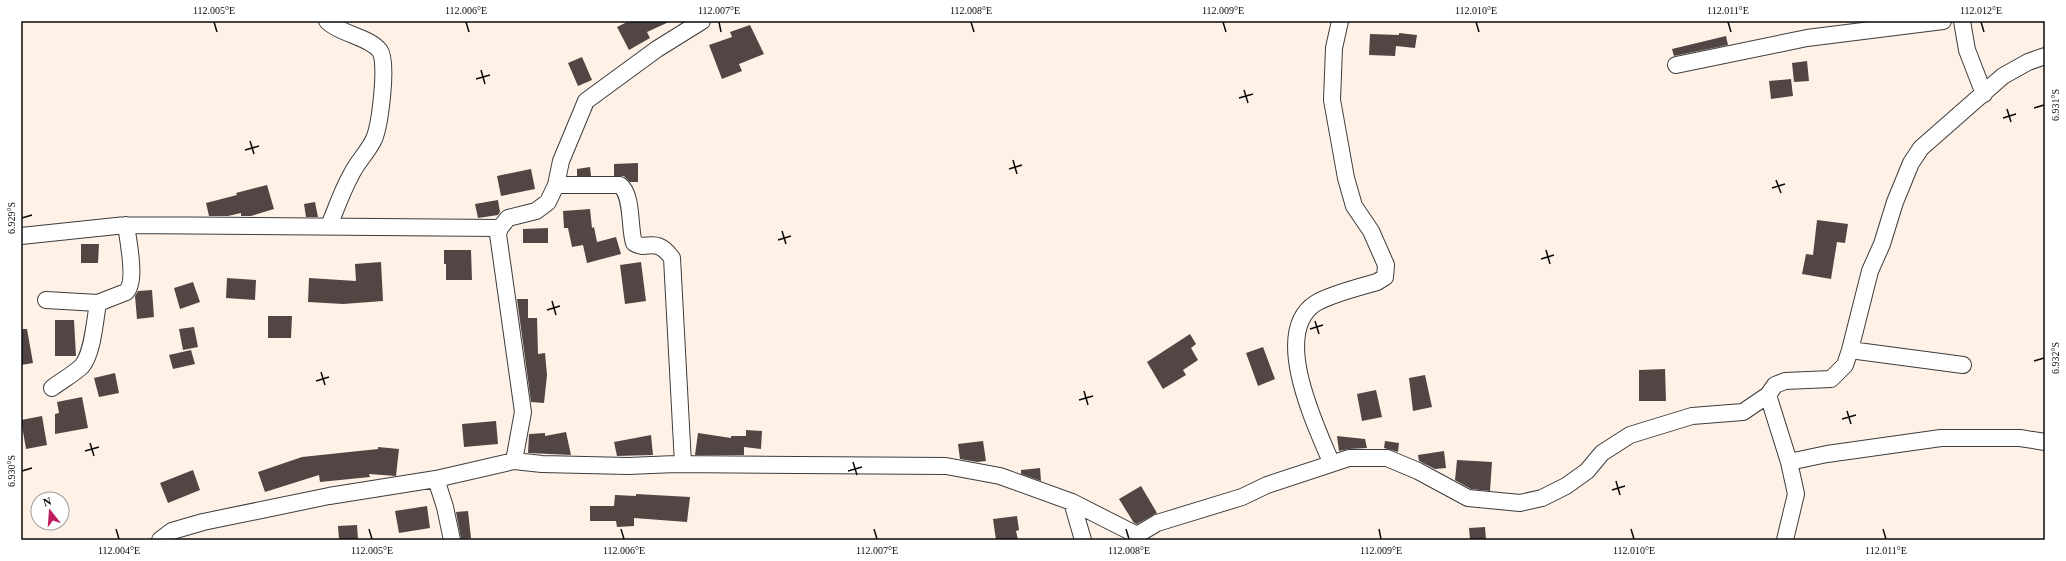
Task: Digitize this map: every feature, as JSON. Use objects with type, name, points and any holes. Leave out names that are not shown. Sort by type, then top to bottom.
[{"type":"street","points":[[327,21],[343,32],[360,39],[379,51],[382,56],[383,90],[374,138],[350,176],[329,226]]},
{"type":"street","points":[[514,461],[523,412],[498,234],[500,228],[508,218],[536,211],[548,202],[556,186],[561,162],[586,101],[657,49],[702,21]]},
{"type":"street","points":[[1331,462],[1304,397],[1297,367],[1297,334],[1301,319],[1316,303],[1377,282],[1385,277],[1387,271],[1386,265],[1370,231],[1354,206],[1346,178],[1332,100],[1334,48],[1340,21]]},
{"type":"street","points":[[1676,65],[1807,38],[1848,27],[1943,21]]},
{"type":"street","points":[[1962,21],[1967,50],[1984,94]]},
{"type":"street","points":[[160,540],[172,531],[203,522],[329,496],[436,479],[514,461],[542,464],[628,466],[683,464],[939,466],[1000,476],[1072,502],[1142,537],[1157,523],[1242,496],[1267,485],[1331,462],[1349,458],[1387,458],[1418,470],[1468,498],[1520,503],[1542,498],[1566,486],[1587,471],[1602,453],[1630,435],[1692,416],[1743,412],[1768,396],[1775,385],[1785,381],[1831,379],[1845,365],[1870,271],[1882,244],[1895,202],[1911,163],[1921,148],[2003,76],[2028,62],[2045,56]]},
{"type":"street","points":[[556,186],[620,185],[623,187],[627,197],[634,244],[654,244],[662,247],[672,258],[683,464]]},
{"type":"street","points":[[46,300],[98,303],[126,292],[129,289],[131,277],[126,225]]},
{"type":"street","points":[[21,236],[126,225],[500,228]]},
{"type":"street","points":[[52,388],[82,366],[93,335],[98,303]]},
{"type":"street","points":[[1850,350],[1963,365]]},
{"type":"street","points":[[1768,396],[1789,462],[1796,494],[1785,540]]},
{"type":"street","points":[[1789,462],[1834,453],[1941,438],[2020,438],[2045,442]]},
{"type":"street","points":[[436,479],[445,507],[452,540]]},
{"type":"street","points":[[1072,502],[1083,540]]},
{"type":"building","points":[[629,21],[671,21],[647,32],[650,38],[629,50],[617,27]]},
{"type":"building","points":[[750,25],[764,54],[739,64],[742,71],[722,79],[709,45],[732,37],[730,32]]},
{"type":"building","points":[[1399,33],[1417,35],[1415,48],[1396,46],[1395,56],[1369,55],[1370,34],[1399,35]]},
{"type":"building","points":[[1726,36],[1728,45],[1674,56],[1672,49]]},
{"type":"building","points":[[582,57],[592,80],[578,86],[568,63]]},
{"type":"building","points":[[1807,61],[1809,81],[1794,82],[1792,63]]},
{"type":"building","points":[[1791,79],[1793,96],[1771,99],[1769,81]]},
{"type":"building","points":[[638,163],[638,182],[630,182],[624,176],[614,176],[614,164]]},
{"type":"building","points":[[590,167],[591,176],[577,176],[577,169]]},
{"type":"building","points":[[531,169],[535,189],[501,196],[497,176]]},
{"type":"building","points":[[267,185],[274,209],[251,216],[241,216],[241,213],[228,216],[209,216],[206,203]]},
{"type":"building","points":[[498,200],[500,212],[498,215],[478,218],[475,204]]},
{"type":"building","points":[[315,202],[318,217],[306,217],[304,204]]},
{"type":"building","points":[[590,209],[592,228],[594,227],[597,242],[616,237],[621,254],[587,263],[583,245],[572,247],[568,228],[564,228],[563,211]]},
{"type":"building","points":[[1817,220],[1848,224],[1845,243],[1837,242],[1831,279],[1802,274],[1806,254],[1813,255]]},
{"type":"building","points":[[548,228],[548,243],[523,243],[523,229]]},
{"type":"building","points":[[81,244],[99,244],[98,263],[81,263]]},
{"type":"building","points":[[444,250],[471,250],[472,280],[446,280]]},
{"type":"building","points":[[381,262],[383,301],[343,304],[308,302],[309,278],[356,281],[355,264]]},
{"type":"building","points":[[641,262],[646,301],[625,304],[620,265]]},
{"type":"building","points":[[227,278],[256,280],[255,300],[226,298]]},
{"type":"building","points":[[193,282],[200,302],[180,309],[174,288]]},
{"type":"building","points":[[152,290],[154,317],[137,319],[135,296],[138,291]]},
{"type":"building","points":[[517,299],[528,299],[528,318],[537,318],[538,354],[545,353],[547,375],[544,403],[531,402]]},
{"type":"building","points":[[268,316],[292,316],[291,338],[268,338]]},
{"type":"building","points":[[55,320],[74,320],[76,356],[55,356]]},
{"type":"building","points":[[194,327],[198,347],[183,350],[179,329]]},
{"type":"building","points":[[21,329],[27,329],[33,363],[21,365]]},
{"type":"building","points":[[1190,334],[1196,344],[1191,348],[1198,360],[1183,370],[1186,375],[1163,389],[1147,362]]},
{"type":"building","points":[[1263,347],[1275,379],[1258,386],[1246,353]]},
{"type":"building","points":[[191,350],[195,364],[173,369],[169,355]]},
{"type":"building","points":[[1665,369],[1666,401],[1639,401],[1639,370]]},
{"type":"building","points":[[115,373],[119,393],[99,397],[94,378]]},
{"type":"building","points":[[1425,375],[1432,407],[1413,411],[1409,378]]},
{"type":"building","points":[[1376,390],[1382,417],[1362,421],[1357,394]]},
{"type":"building","points":[[82,397],[88,428],[55,434],[55,414],[59,413],[57,402]]},
{"type":"building","points":[[42,416],[47,445],[26,449],[21,420]]},
{"type":"building","points":[[496,421],[498,444],[464,447],[462,424]]},
{"type":"building","points":[[746,430],[762,431],[761,449],[744,447],[744,455],[695,455],[698,433],[731,438],[731,436],[746,436]]},
{"type":"building","points":[[566,432],[571,455],[528,453],[529,434],[545,433],[545,436]]},
{"type":"building","points":[[651,435],[653,455],[617,456],[614,442]]},
{"type":"building","points":[[1337,436],[1365,439],[1367,448],[1339,451]]},
{"type":"building","points":[[983,441],[986,461],[977,462],[960,459],[958,444]]},
{"type":"building","points":[[1385,441],[1399,443],[1398,452],[1384,448]]},
{"type":"building","points":[[378,447],[399,449],[396,476],[369,474],[370,477],[320,482],[319,475],[265,492],[258,472],[302,457],[378,449]]},
{"type":"building","points":[[1444,451],[1446,468],[1435,469],[1419,461],[1418,455]]},
{"type":"building","points":[[1457,460],[1492,462],[1490,491],[1471,489],[1455,480]]},
{"type":"building","points":[[1040,468],[1041,481],[1021,474],[1021,470]]},
{"type":"building","points":[[193,470],[200,490],[168,503],[160,483]]},
{"type":"building","points":[[1141,486],[1157,513],[1137,524],[1134,523],[1119,499]]},
{"type":"building","points":[[636,494],[690,497],[687,522],[634,518],[634,526],[617,527],[616,521],[590,521],[590,506],[614,506],[615,495],[636,496]]},
{"type":"building","points":[[427,506],[430,528],[399,533],[395,511]]},
{"type":"building","points":[[468,511],[471,538],[461,539],[456,512]]},
{"type":"building","points":[[1017,516],[1019,530],[1016,531],[1018,540],[996,540],[993,519]]},
{"type":"building","points":[[357,525],[358,540],[339,540],[338,526]]},
{"type":"building","points":[[1485,527],[1486,540],[1470,540],[1469,528]]}]
